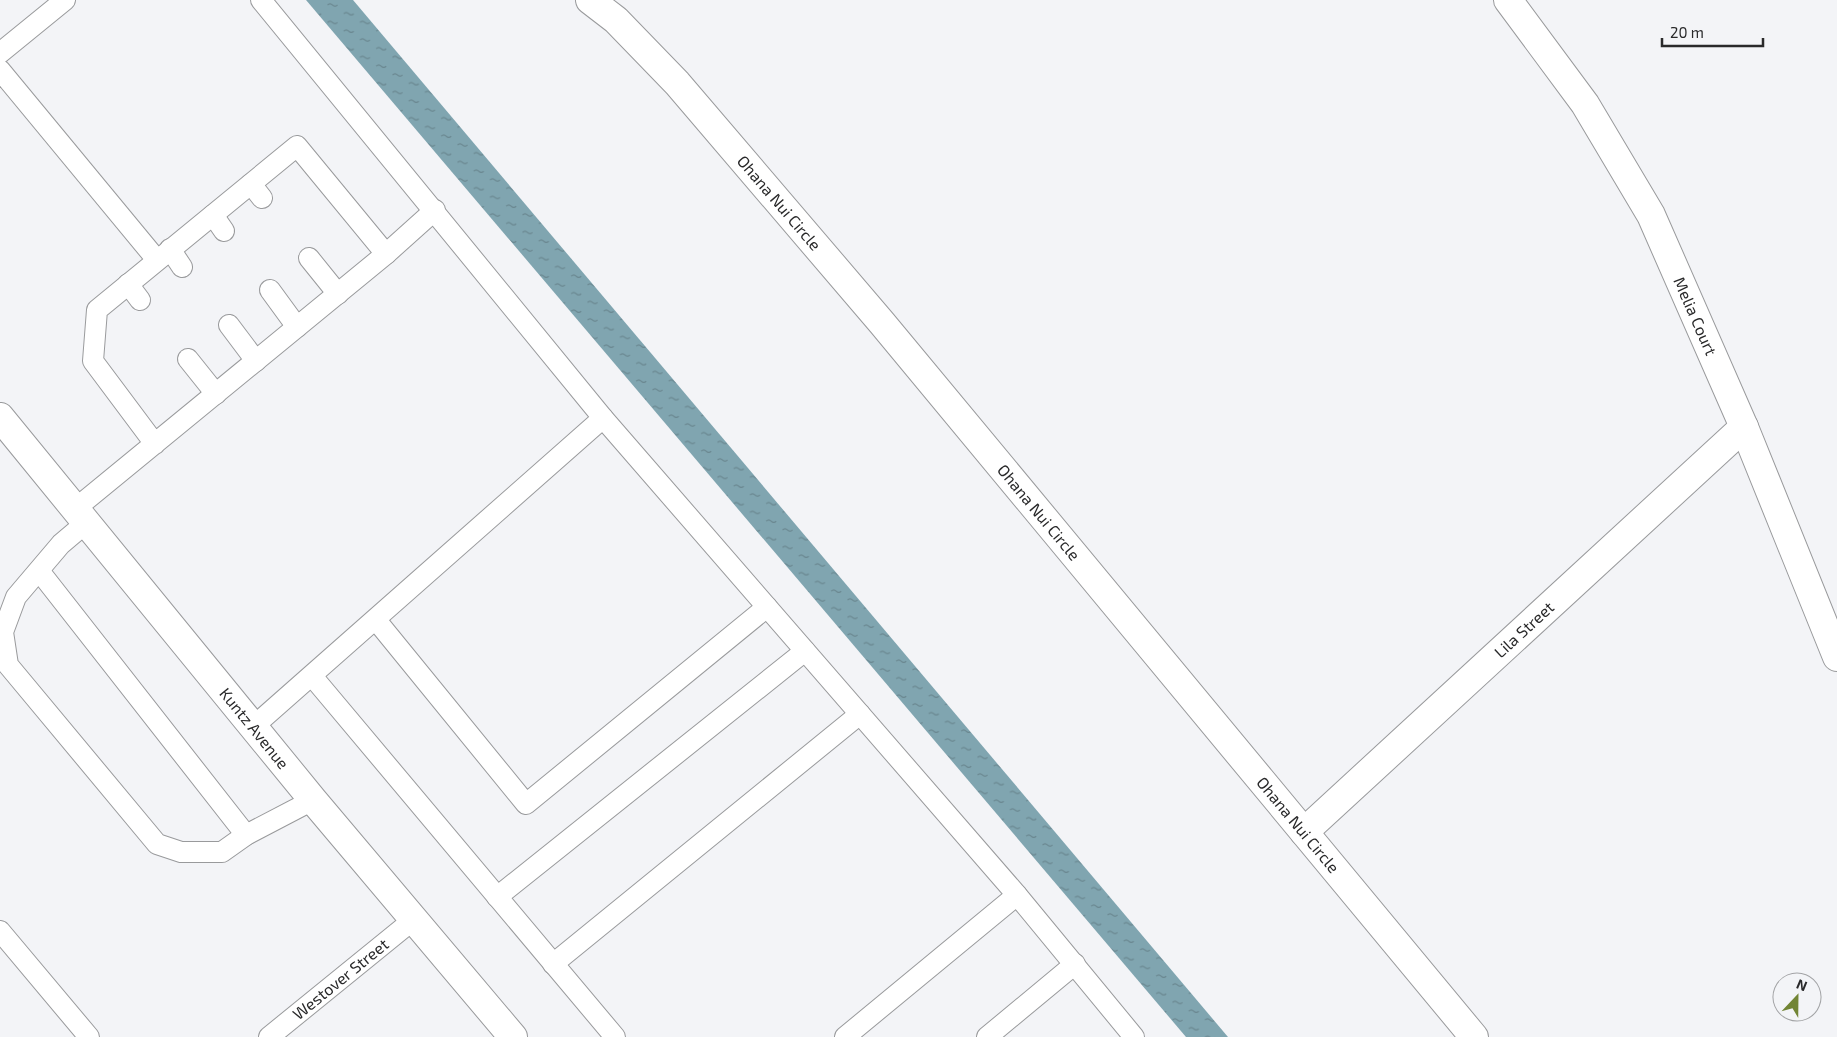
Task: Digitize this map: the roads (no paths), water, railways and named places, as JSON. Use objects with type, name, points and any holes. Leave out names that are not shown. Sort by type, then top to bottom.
[{"type":"street","name":"Ohana Nui Circle","points":[[590,0],[616,20],[696,105],[882,323],[1474,1037]]},
{"type":"street","name":"Melia Court","points":[[1508,0],[1585,104],[1651,215],[1744,427],[1837,657]]},
{"type":"street","name":"Kuntz Avenue","points":[[0,417],[254,726],[312,800],[513,1037]]},
{"type":"street","name":"Lila Street","points":[[1304,832],[1744,427]]},
{"type":"lane","points":[[0,53],[65,0]]},
{"type":"lane","points":[[261,0],[435,210],[603,418],[1017,895],[1134,1037]]},
{"type":"lane","points":[[0,70],[164,255],[182,266]]},
{"type":"lane","points":[[155,444],[93,361],[97,310],[128,284],[164,255],[219,223],[256,191],[297,146],[386,254]]},
{"type":"lane","points":[[312,800],[246,835],[222,852],[181,852],[157,844],[8,665],[3,632],[16,597],[40,572],[81,516],[155,444],[386,254],[435,210]]},
{"type":"lane","points":[[309,258],[338,294]]},
{"type":"lane","points":[[128,284],[140,300]]},
{"type":"lane","points":[[270,290],[297,328]]},
{"type":"lane","points":[[229,325],[256,361]]},
{"type":"lane","points":[[188,359],[216,394]]},
{"type":"lane","points":[[254,726],[603,418]]},
{"type":"lane","points":[[40,572],[246,835]]},
{"type":"lane","points":[[376,620],[526,804],[767,607]]},
{"type":"lane","points":[[497,897],[805,651]]},
{"type":"lane","points":[[312,676],[615,1037]]},
{"type":"lane","points":[[553,964],[860,714]]},
{"type":"lane","points":[[845,1037],[1017,895]]},
{"type":"lane","name":"Westover Street","points":[[269,1037],[413,920]]},
{"type":"lane","points":[[0,931],[89,1037]]},
{"type":"lane","points":[[987,1037],[1075,964]]},
{"type":"water","points":[[306,0],[353,0],[1228,1037],[1186,1037]]}]
